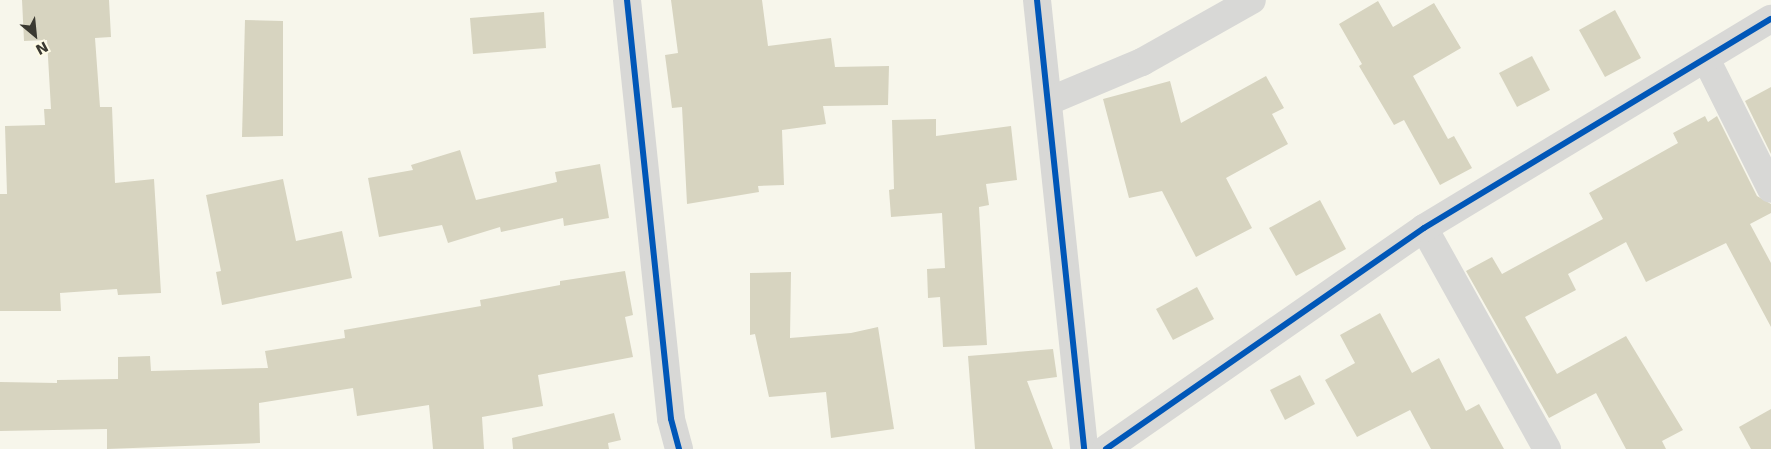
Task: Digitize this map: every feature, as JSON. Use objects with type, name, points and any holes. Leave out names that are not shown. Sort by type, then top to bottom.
[{"type":"street","points":[[627,0],[671,419],[679,449]]},
{"type":"street","points":[[1037,0],[1084,449]]},
{"type":"street","points":[[1049,101],[1142,62],[1252,0]]},
{"type":"street","points":[[1106,449],[1424,228],[1771,19]]},
{"type":"street","points":[[1706,59],[1771,189]]},
{"type":"street","points":[[1424,228],[1547,449]]},
{"type":"building","points":[[22,0],[109,0],[111,37],[95,38],[100,107],[112,107],[115,183],[154,179],[161,293],[118,295],[117,289],[60,293],[61,311],[0,311],[0,194],[7,194],[5,126],[45,125],[44,109],[51,109],[47,40],[24,41]]},
{"type":"building","points":[[671,0],[762,0],[768,46],[831,38],[835,67],[889,66],[888,105],[823,106],[826,124],[782,130],[784,185],[758,186],[759,192],[687,204],[682,107],[672,108],[665,55],[678,53]]},
{"type":"building","points":[[1378,1],[1393,27],[1434,3],[1461,48],[1413,76],[1448,139],[1454,136],[1472,168],[1440,185],[1404,120],[1394,125],[1359,66],[1362,64],[1339,24]]},
{"type":"building","points":[[1615,10],[1641,58],[1605,77],[1579,30]]},
{"type":"building","points":[[544,12],[546,48],[473,54],[470,18]]},
{"type":"building","points":[[245,20],[283,21],[283,136],[242,137]]},
{"type":"building","points":[[1532,56],[1550,90],[1517,107],[1499,73]]},
{"type":"building","points":[[1266,76],[1284,108],[1272,114],[1288,144],[1226,178],[1252,228],[1196,257],[1162,191],[1129,198],[1103,99],[1170,81],[1181,123]]},
{"type":"building","points":[[1771,87],[1771,154],[1745,101]]},
{"type":"building","points":[[1705,116],[1708,122],[1717,116],[1757,196],[1771,204],[1771,213],[1750,224],[1771,263],[1771,327],[1726,243],[1646,282],[1626,242],[1568,274],[1576,290],[1525,317],[1557,374],[1626,336],[1683,430],[1662,441],[1666,449],[1626,449],[1596,393],[1549,418],[1466,271],[1492,257],[1502,274],[1603,219],[1589,193],[1678,143],[1673,133]]},
{"type":"building","points":[[936,119],[936,136],[1011,126],[1017,180],[986,184],[989,205],[979,207],[987,345],[943,347],[940,297],[928,298],[927,269],[945,268],[942,213],[891,217],[889,190],[894,189],[892,120]]},
{"type":"building","points":[[460,150],[476,200],[557,182],[555,172],[600,164],[609,218],[564,226],[563,218],[501,232],[500,227],[448,243],[442,225],[379,237],[368,178],[413,170],[411,165]]},
{"type":"building","points":[[283,179],[296,241],[342,231],[352,278],[222,305],[216,272],[221,271],[206,195]]},
{"type":"building","points":[[1320,200],[1346,249],[1296,276],[1269,228]]},
{"type":"building","points":[[625,271],[633,315],[625,317],[633,357],[538,375],[543,406],[482,417],[484,449],[433,449],[429,405],[357,416],[353,388],[259,403],[260,443],[107,449],[107,429],[0,431],[0,382],[57,383],[57,380],[118,379],[118,357],[150,356],[151,371],[268,368],[265,351],[345,338],[344,330],[481,306],[480,300],[560,285],[560,281]]},
{"type":"building","points":[[791,272],[790,338],[851,333],[878,327],[894,429],[831,438],[826,392],[769,397],[755,334],[750,335],[750,273]]},
{"type":"building","points":[[1197,287],[1214,319],[1173,340],[1156,309]]},
{"type":"building","points":[[1380,313],[1412,373],[1439,358],[1466,411],[1479,404],[1504,449],[1431,449],[1410,410],[1357,437],[1325,380],[1355,363],[1340,335]]},
{"type":"building","points":[[1053,349],[1057,377],[1027,381],[1053,449],[975,449],[968,356]]},
{"type":"building","points":[[1300,375],[1315,404],[1285,420],[1270,390]]},
{"type":"building","points":[[1771,409],[1771,449],[1751,449],[1739,427]]},
{"type":"building","points":[[614,413],[621,440],[608,443],[609,449],[513,449],[512,438]]},
{"type":"cycle path","points":[[627,0],[671,419],[679,449]]},
{"type":"cycle path","points":[[1037,0],[1084,449]]},
{"type":"cycle path","points":[[1106,449],[1424,228],[1771,19]]}]
